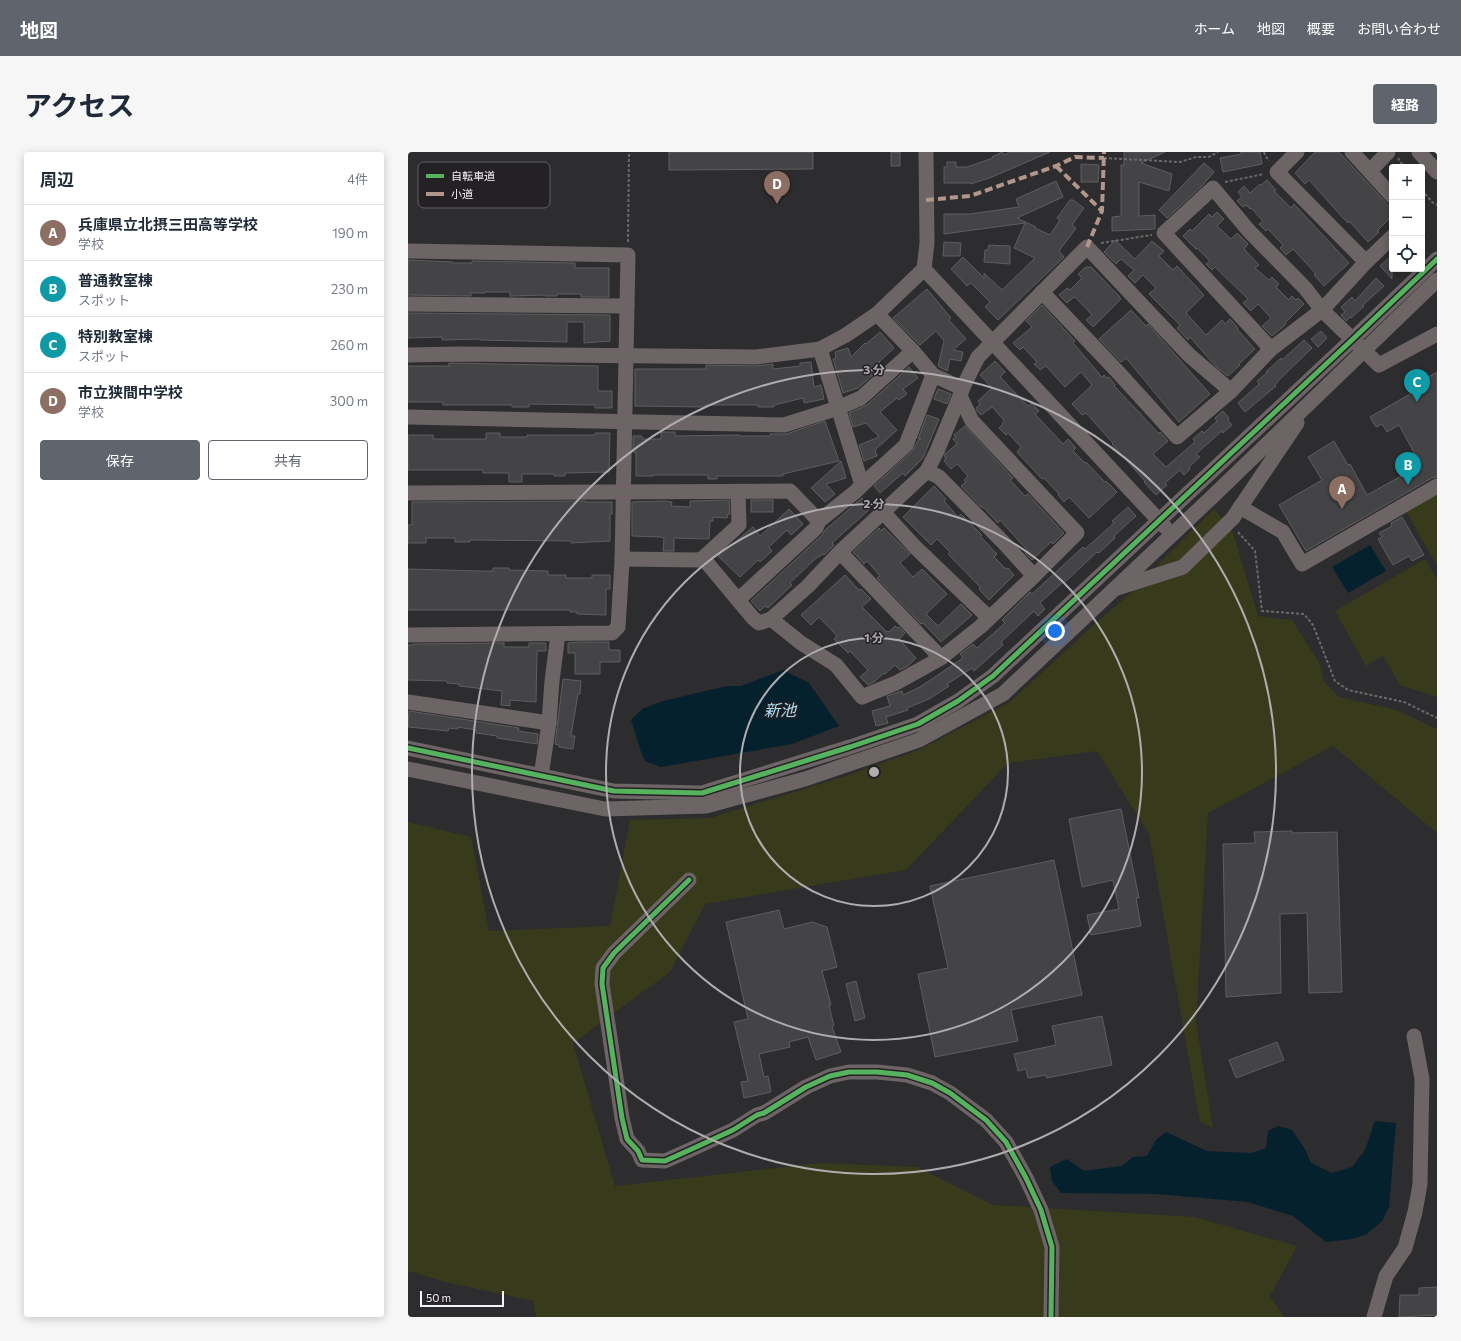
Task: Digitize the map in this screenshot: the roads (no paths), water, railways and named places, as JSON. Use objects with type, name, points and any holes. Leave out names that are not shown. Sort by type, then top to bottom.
[{"type":"street","points":[[408,355],[459,354],[756,357],[820,349],[846,335],[877,314],[924,269],[927,243],[926,152]]},
{"type":"street","points":[[1297,152],[1277,172],[1366,262]]},
{"type":"street","points":[[1352,152],[1389,193]]},
{"type":"street","points":[[1370,171],[1388,152]]},
{"type":"street","points":[[1419,152],[1437,172]]},
{"type":"street","points":[[1272,349],[1164,233],[1212,188],[1249,231],[1305,288],[1322,310],[1379,365],[1437,334]]},
{"type":"street","points":[[1042,292],[1177,437],[1231,391],[1272,349],[1322,310],[1366,262],[1389,241]]},
{"type":"street","points":[[703,558],[753,618],[759,623],[771,619],[808,586],[840,552],[927,471],[978,357],[1087,247],[1189,355],[1231,391]]},
{"type":"street","points":[[408,251],[628,255],[624,492],[618,627],[612,633],[408,636]]},
{"type":"street","points":[[1113,589],[1184,567],[1229,522],[1315,397],[1358,344],[1437,259]]},
{"type":"street","points":[[924,269],[1172,534]]},
{"type":"street","points":[[408,748],[614,791],[702,793],[850,747],[918,724],[958,701],[993,676],[1159,521],[1358,344],[1437,280]]},
{"type":"street","points":[[408,304],[627,306]]},
{"type":"street","points":[[771,619],[801,643],[836,665],[862,697],[896,683],[941,658],[980,627],[1077,533],[972,421],[962,391],[957,386],[933,375],[913,351],[877,314]]},
{"type":"street","points":[[820,349],[862,485]]},
{"type":"street","points":[[408,418],[784,425],[838,408],[861,398],[913,351]]},
{"type":"street","points":[[738,600],[816,528],[819,521],[855,492],[906,445],[933,375]]},
{"type":"street","points":[[408,769],[605,809],[706,806],[805,779],[919,740],[1003,694],[1315,397]]},
{"type":"street","points":[[927,471],[939,477],[1005,544],[1034,576]]},
{"type":"street","points":[[1240,507],[1283,532],[1302,564],[1437,486]]},
{"type":"street","points":[[408,493],[790,491],[819,521]]},
{"type":"street","points":[[622,559],[698,560],[703,558],[739,525],[738,492]]},
{"type":"street","points":[[883,512],[915,547],[988,618]]},
{"type":"street","points":[[840,552],[941,658]]},
{"type":"street","points":[[541,776],[549,723],[552,681],[558,634]]},
{"type":"street","points":[[408,702],[549,723]]},
{"type":"street","points":[[689,880],[614,953],[603,968],[602,984],[622,1118],[627,1139],[638,1152],[642,1160],[665,1161],[733,1130],[806,1087],[830,1076],[849,1072],[877,1072],[907,1075],[932,1084],[950,1093],[986,1120],[1006,1142],[1026,1178],[1041,1210],[1052,1247],[1051,1317]]},
{"type":"street","points":[[1374,1317],[1386,1276],[1405,1248],[1415,1212],[1420,1184],[1422,1079],[1414,1036]]},
{"type":"water","points":[[1370,545],[1386,571],[1348,593],[1332,567]]},
{"type":"water","name":"新池","points":[[783,670],[809,683],[839,726],[792,744],[661,767],[645,761],[631,720],[642,709],[663,701],[727,686],[741,686]]},
{"type":"water","points":[[1375,1121],[1396,1123],[1389,1207],[1382,1221],[1367,1234],[1352,1239],[1326,1242],[1293,1216],[1248,1202],[1157,1194],[1061,1193],[1052,1181],[1050,1167],[1067,1159],[1084,1171],[1122,1166],[1133,1157],[1147,1156],[1156,1140],[1166,1132],[1207,1151],[1252,1153],[1266,1148],[1268,1131],[1278,1126],[1292,1130],[1305,1149],[1311,1163],[1332,1173],[1352,1167],[1365,1150]]},
{"type":"place","name":"市立狭間中学校","points":[[777,204]]},
{"type":"place","name":"特別教室棟","points":[[1417,402]]},
{"type":"place","name":"普通教室棟","points":[[1408,485]]},
{"type":"place","name":"兵庫県立北摂三田高等学校","points":[[1342,509]]}]
